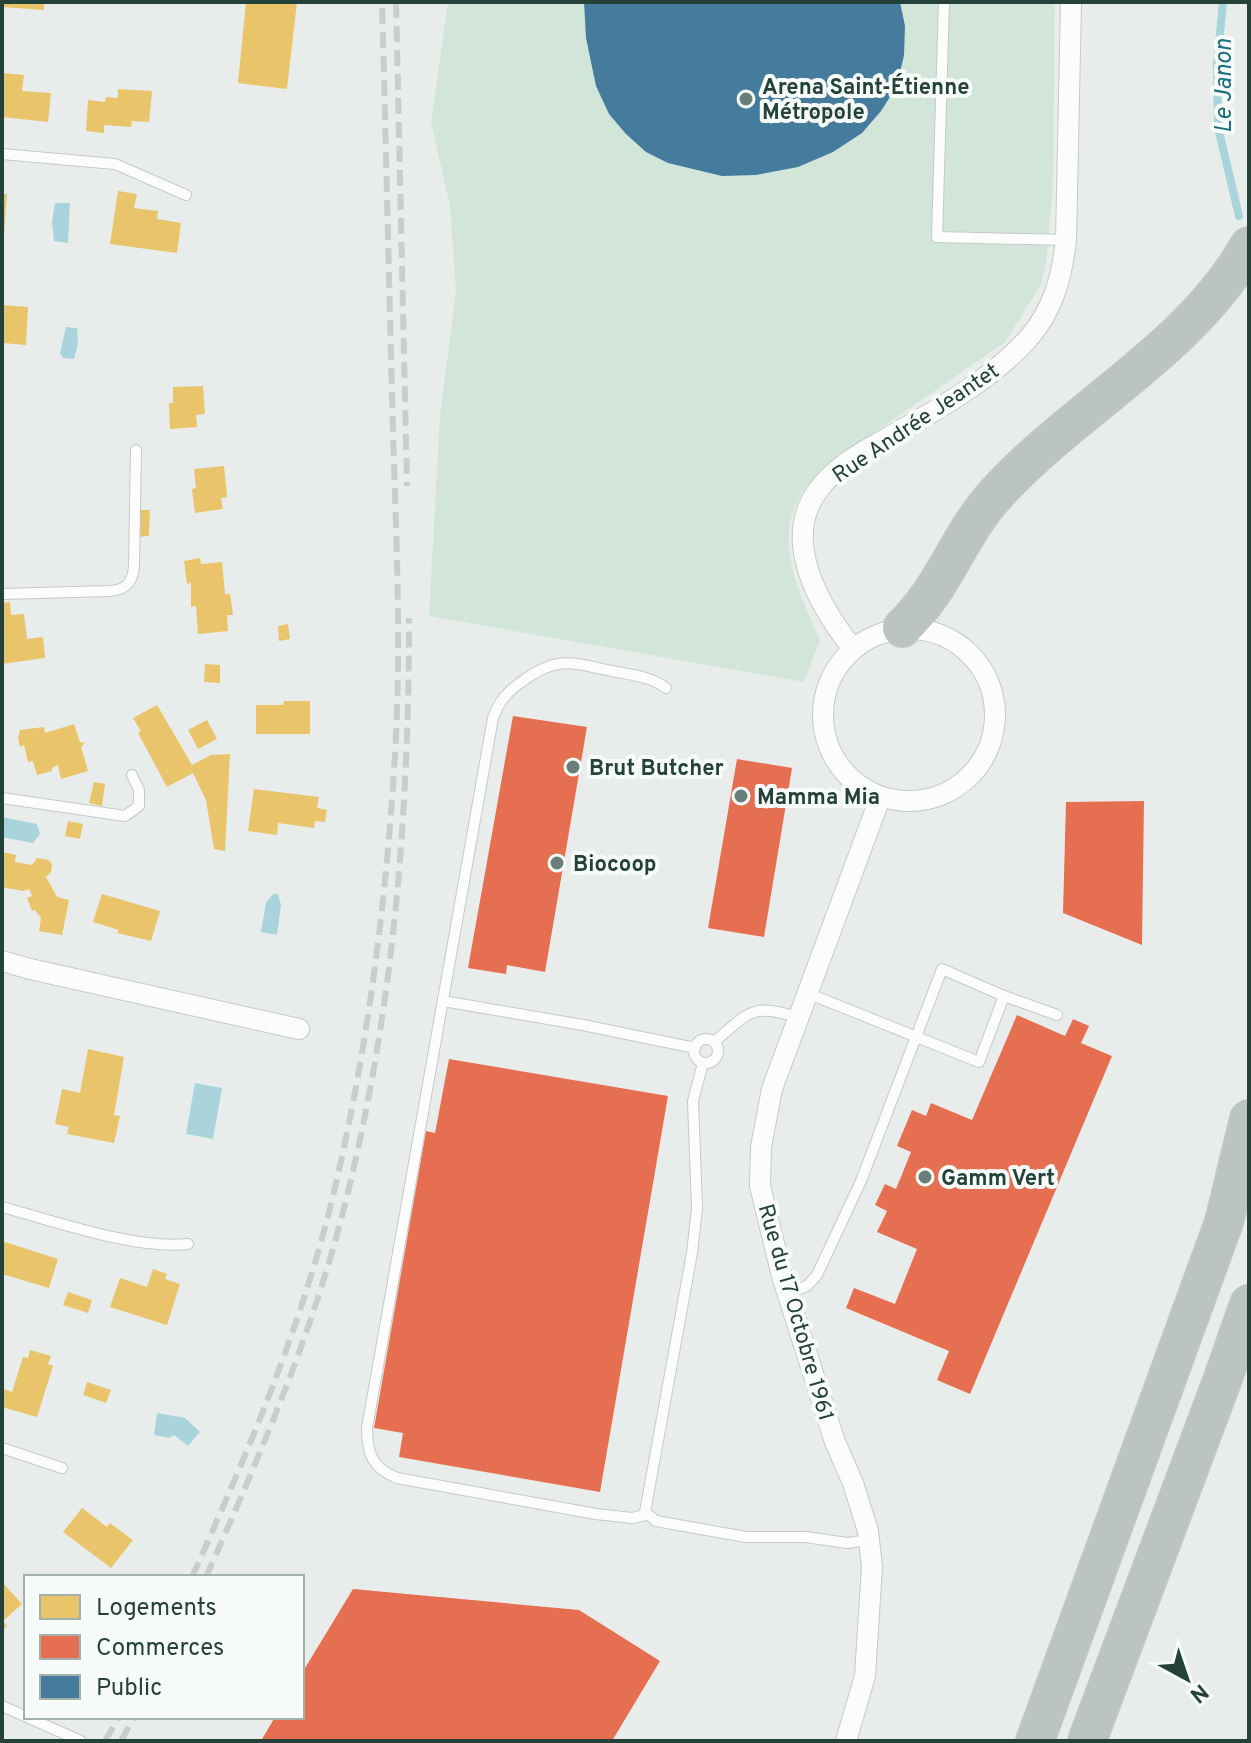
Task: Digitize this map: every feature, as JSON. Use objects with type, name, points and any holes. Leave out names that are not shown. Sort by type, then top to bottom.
[{"type":"highway","points":[[902,628],[929,599],[968,530],[997,493],[1199,313],[1241,261],[1249,246]]},
{"type":"highway","points":[[1035,1741],[1224,1222],[1249,1119]]},
{"type":"highway","points":[[1087,1741],[1249,1304]]},
{"type":"street","name":"Rue Andrée Jeantet","points":[[853,649],[829,614],[804,558],[802,530],[807,507],[820,487],[851,459],[962,393],[1000,366],[1028,338],[1050,306],[1063,273],[1066,240],[1071,2]]},
{"type":"street","points":[[902,628],[921,628],[962,647],[980,667],[992,691],[995,717],[991,743],[978,766],[960,785],[936,797],[910,802],[880,798],[858,786],[837,765],[825,738],[823,709],[830,681],[853,649],[865,641],[902,628]]},
{"type":"street","name":"Rue du 17 Octobre 1961","points":[[846,1741],[865,1676],[871,1611],[869,1540],[853,1483],[835,1442],[788,1293],[760,1186],[761,1147],[772,1089],[880,798]]},
{"type":"street","points":[[2,961],[299,1029]]},
{"type":"lane","points":[[944,2],[937,237],[1066,240]]},
{"type":"lane","points":[[2,154],[115,164],[186,195]]},
{"type":"lane","points":[[2,594],[110,591],[121,590],[129,584],[134,576],[136,450]]},
{"type":"lane","points":[[666,688],[649,679],[582,665],[553,663],[511,689],[499,703],[493,718],[367,1428],[369,1454],[377,1467],[397,1478],[596,1514],[632,1518],[646,1515],[656,1521],[746,1537],[806,1537],[847,1543],[869,1540]]},
{"type":"lane","points":[[2,798],[125,816],[139,806],[141,799],[132,775]]},
{"type":"lane","points":[[788,1293],[807,1286],[817,1275],[861,1181],[942,969],[1057,1015]]},
{"type":"lane","points":[[807,993],[979,1062],[1004,996]]},
{"type":"lane","points":[[443,1001],[695,1048]]},
{"type":"lane","points":[[714,1042],[718,1049],[717,1057],[711,1063],[696,1059],[695,1048],[702,1040],[714,1042],[746,1016],[760,1009],[798,1017]]},
{"type":"lane","points":[[646,1515],[644,1506],[694,1232],[697,1208],[693,1101],[703,1063]]},
{"type":"lane","points":[[2,1207],[136,1242],[161,1246],[188,1244]]},
{"type":"lane","points":[[2,1448],[62,1468]]},
{"type":"lane","points":[[2,1706],[24,1716]]},
{"type":"lane","points":[[31,1719],[81,1741]]},
{"type":"green space","points":[[448,2],[1055,2],[1053,189],[1041,285],[1005,342],[842,455],[813,480],[799,498],[792,516],[789,552],[799,589],[820,640],[804,682],[429,616],[440,415],[456,292],[450,206],[431,122]]},
{"type":"water","points":[[55,203],[70,203],[68,243],[54,241],[52,222]]},
{"type":"water","points":[[66,327],[77,328],[78,344],[74,359],[63,358],[60,353]]},
{"type":"water","points":[[2,817],[37,824],[40,834],[33,843],[2,837]]},
{"type":"water","points":[[273,894],[278,894],[281,905],[277,935],[261,932],[266,903]]},
{"type":"water","points":[[195,1083],[222,1088],[213,1139],[186,1134]]},
{"type":"water","points":[[157,1413],[185,1418],[200,1432],[188,1446],[174,1435],[169,1438],[154,1435]]},
{"type":"building: Logements","points":[[2,2],[44,2],[44,10],[2,7]]},
{"type":"building: Logements","points":[[246,2],[297,2],[287,89],[238,83]]},
{"type":"building: Logements","points":[[2,73],[24,75],[22,91],[51,93],[48,122],[2,117]]},
{"type":"building: Logements","points":[[118,89],[152,91],[149,122],[132,121],[131,127],[104,125],[104,133],[86,131],[88,100],[105,102],[106,97],[118,98]]},
{"type":"building: Logements","points":[[118,191],[137,194],[134,208],[158,211],[157,219],[181,223],[177,253],[110,244]]},
{"type":"building: Logements","points":[[2,194],[7,194],[4,235],[2,235]]},
{"type":"building: Logements","points":[[2,305],[28,307],[26,345],[2,343]]},
{"type":"building: Logements","points":[[203,386],[205,414],[196,415],[197,427],[170,429],[169,403],[173,403],[173,387]]},
{"type":"building: Logements","points":[[224,466],[227,497],[221,498],[223,509],[195,513],[192,489],[196,488],[194,469]]},
{"type":"building: Logements","points":[[138,510],[150,510],[149,536],[137,537]]},
{"type":"building: Logements","points":[[200,558],[201,564],[222,562],[225,594],[230,594],[233,615],[227,615],[228,631],[198,634],[196,606],[191,607],[191,583],[187,584],[184,561]]},
{"type":"building: Logements","points":[[10,602],[11,615],[24,614],[27,639],[43,637],[45,658],[2,664],[2,603]]},
{"type":"building: Logements","points":[[288,624],[290,639],[279,641],[278,626]]},
{"type":"building: Logements","points":[[205,664],[220,665],[220,683],[204,682]]},
{"type":"building: Logements","points":[[284,701],[310,701],[310,734],[256,734],[256,705],[283,705]]},
{"type":"building: Logements","points":[[157,705],[192,765],[211,755],[230,754],[225,851],[214,849],[206,800],[193,773],[167,787],[138,733],[141,731],[133,718]]},
{"type":"building: Logements","points":[[207,720],[217,739],[198,749],[188,730]]},
{"type":"building: Logements","points":[[74,724],[80,742],[85,743],[81,747],[88,771],[61,779],[58,765],[52,771],[37,775],[33,761],[28,762],[24,745],[20,747],[20,730],[44,727],[45,733]]},
{"type":"building: Logements","points":[[94,782],[105,784],[102,806],[89,803]]},
{"type":"building: Logements","points":[[254,789],[319,797],[317,808],[327,810],[325,822],[315,821],[314,828],[278,823],[277,835],[248,831]]},
{"type":"building: Logements","points":[[68,821],[83,824],[80,839],[65,836]]},
{"type":"building: Logements","points":[[2,852],[16,855],[15,862],[32,865],[37,858],[49,860],[51,872],[46,877],[57,897],[69,900],[62,935],[39,931],[41,918],[35,910],[32,911],[27,898],[32,896],[29,889],[23,891],[2,887]]},
{"type":"building: Logements","points":[[102,894],[160,911],[151,941],[117,933],[119,930],[93,922]]},
{"type":"building: Logements","points":[[88,1049],[124,1057],[114,1115],[120,1116],[114,1143],[67,1134],[69,1127],[55,1124],[62,1089],[80,1093]]},
{"type":"building: Logements","points":[[2,1241],[58,1259],[49,1288],[2,1274]]},
{"type":"building: Logements","points":[[153,1269],[167,1274],[165,1279],[180,1284],[167,1325],[110,1307],[120,1278],[147,1287]]},
{"type":"building: Logements","points":[[68,1292],[92,1300],[88,1313],[63,1305]]},
{"type":"building: Logements","points":[[30,1350],[51,1356],[48,1364],[53,1366],[37,1417],[2,1407],[4,1389],[12,1392],[23,1357],[28,1358]]},
{"type":"building: Logements","points":[[87,1382],[111,1390],[106,1403],[83,1395]]},
{"type":"building: Logements","points":[[82,1508],[107,1527],[110,1523],[133,1540],[111,1568],[63,1532]]},
{"type":"building: Logements","points":[[2,1582],[22,1604],[3,1621],[7,1626],[2,1631]]},
{"type":"building: Commerces","points":[[513,716],[587,727],[545,972],[507,965],[506,974],[468,968]]},
{"type":"building: Commerces","points":[[737,759],[792,768],[764,937],[708,928]]},
{"type":"building: Commerces","points":[[1144,801],[1142,945],[1063,913],[1066,802]]},
{"type":"building: Commerces","points":[[1017,1015],[1065,1036],[1073,1019],[1089,1026],[1081,1043],[1112,1056],[970,1394],[937,1380],[949,1351],[846,1308],[854,1288],[895,1304],[917,1249],[877,1232],[887,1211],[875,1205],[885,1184],[896,1189],[911,1152],[897,1146],[912,1110],[926,1116],[931,1103],[972,1120]]},
{"type":"building: Commerces","points":[[449,1059],[668,1096],[600,1492],[399,1457],[403,1433],[374,1428],[426,1131],[435,1133]]},
{"type":"building: Commerces","points":[[353,1589],[579,1610],[660,1661],[612,1741],[261,1741],[274,1719],[304,1719],[304,1670]]},
{"type":"building: Public","name":"Arena Saint-Étienne Métropole","points":[[584,2],[900,2],[905,26],[904,55],[897,86],[862,133],[833,152],[798,167],[756,175],[722,176],[668,163],[646,152],[609,114],[596,86],[586,38]]},
{"type":"waterway","name":"Le Janon","points":[[1223,2],[1217,65],[1218,127],[1239,216]]},
{"type":"railway","points":[[193,1575],[272,1388],[321,1242],[357,1079],[382,908],[396,736],[398,660],[382,2]]},
{"type":"railway","points":[[396,2],[407,486]]},
{"type":"railway","points":[[207,1575],[303,1342],[334,1245],[363,1125],[377,1053],[396,908],[406,763],[409,618]]},
{"type":"railway","points":[[105,1741],[118,1719]]},
{"type":"railway","points":[[121,1741],[133,1719]]},
{"type":"place","name":"Arena Saint-Étienne Métropole","points":[[746,99]]},
{"type":"place","name":"Brut Butcher","points":[[573,767]]},
{"type":"place","name":"Mamma Mia","points":[[741,796]]},
{"type":"place","name":"Biocoop","points":[[557,863]]},
{"type":"place","name":"Gamm Vert","points":[[925,1177]]}]
